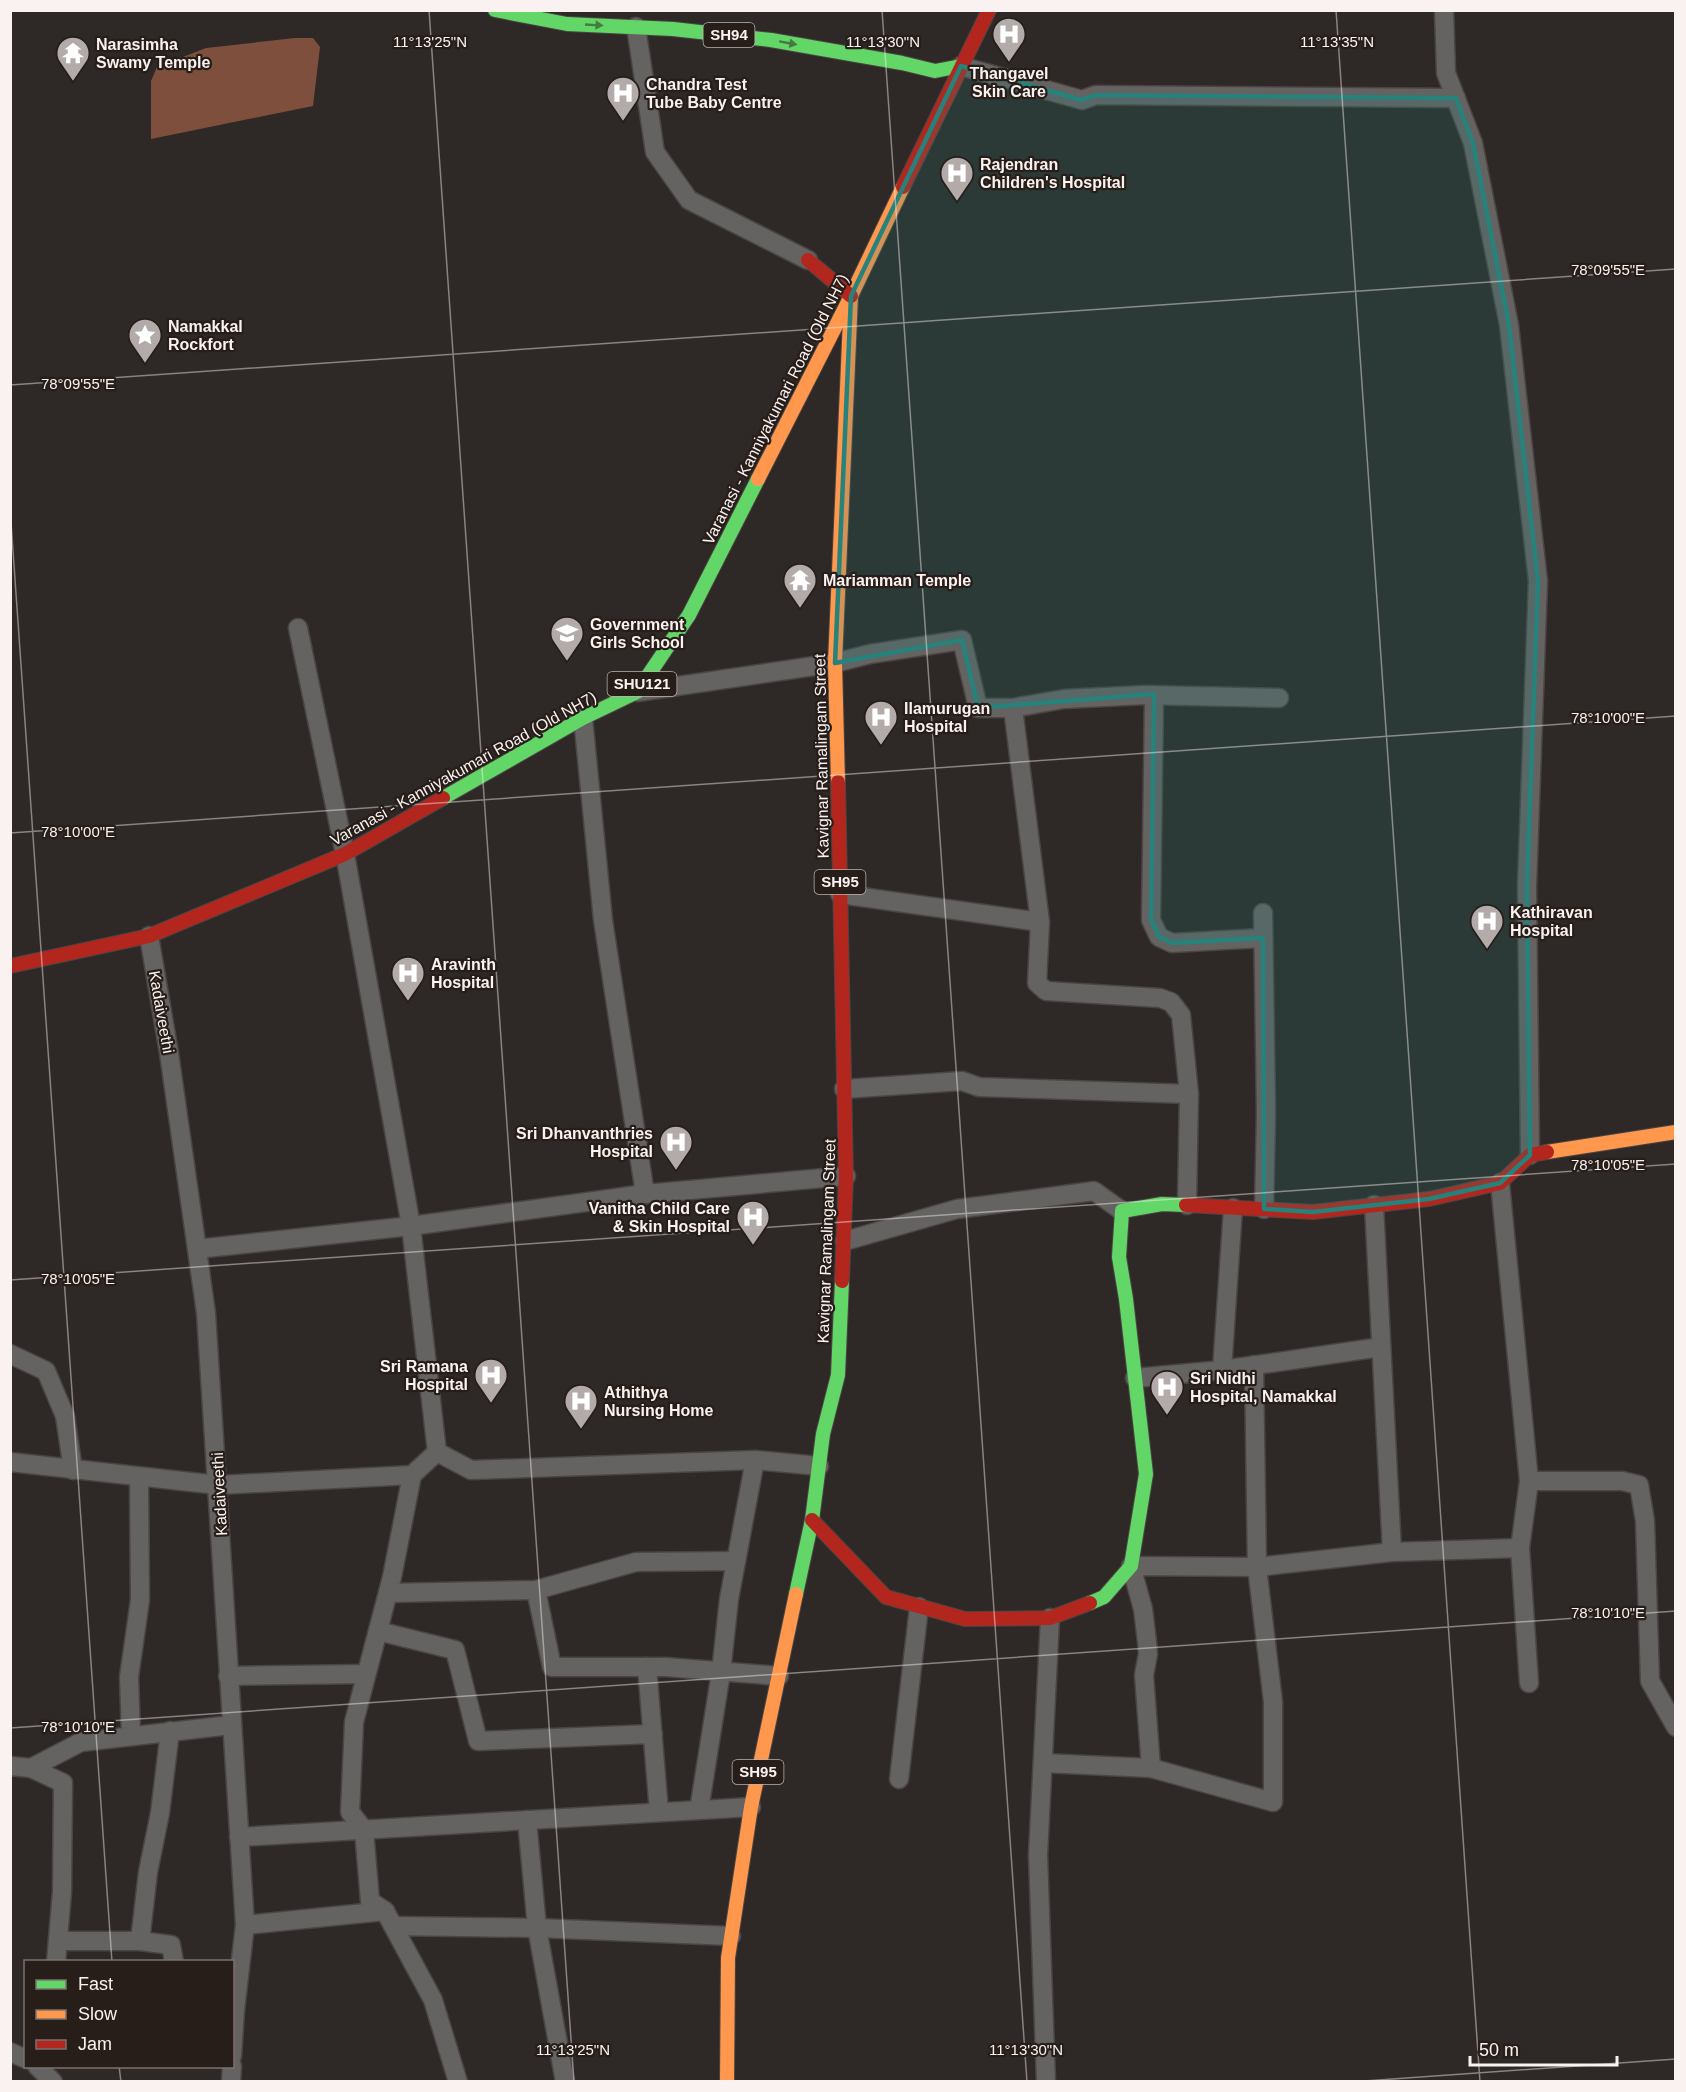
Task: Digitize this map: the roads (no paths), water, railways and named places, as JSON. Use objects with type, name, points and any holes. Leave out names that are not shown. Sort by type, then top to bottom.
[{"type":"main road","name":"SH94","points":[[495,10],[771,40],[936,71],[961,66]]},
{"type":"main road","name":"Varanasi - Kanniyakumari Road (Old NH7)","points":[[10,966],[149,936],[345,854],[583,718],[637,692],[689,615],[851,296],[961,66],[990,11]]},
{"type":"main road","points":[[808,260],[851,296]]},
{"type":"main road","name":"Kavignar Ramalingam Street","points":[[819,1466],[823,1434],[838,1375],[845,1241],[846,1176],[835,663],[851,296]]},
{"type":"main road","points":[[812,1520],[885,1597],[965,1619],[1050,1618],[1104,1597],[1131,1566],[1146,1474],[1119,1257],[1122,1211],[1162,1204],[1313,1212],[1429,1199],[1500,1183],[1530,1155],[1676,1132]]},
{"type":"main road","name":"SH95","points":[[727,2082],[728,1958],[731,1935],[751,1807],[812,1520],[819,1466]]},
{"type":"street","points":[[1444,10],[1446,74],[1473,143],[1509,325],[1538,581],[1527,886],[1530,1155]]},
{"type":"street","points":[[636,27],[655,152],[689,200],[808,260]]},
{"type":"street","points":[[961,66],[1082,100],[1096,95],[1456,98]]},
{"type":"street","points":[[298,628],[345,854],[411,1226],[437,1452]]},
{"type":"street","points":[[637,692],[835,663],[870,654],[962,640],[978,708],[1013,708],[1064,699],[1154,695],[1279,698]]},
{"type":"street","points":[[1154,695],[1151,920],[1159,937],[1172,943],[1263,938]]},
{"type":"street","points":[[1013,708],[1040,922],[1037,983],[1046,991],[1160,998],[1171,1002],[1181,1016],[1190,1094],[1187,1205]]},
{"type":"street","points":[[583,718],[603,920],[645,1194]]},
{"type":"street","points":[[840,894],[1040,922]]},
{"type":"street","points":[[1263,913],[1266,1113],[1264,1209]]},
{"type":"street","name":"Kadaiveethi","points":[[149,936],[169,1053],[206,1313],[245,1925],[234,2010]]},
{"type":"street","points":[[844,1089],[962,1081],[979,1087],[1190,1094]]},
{"type":"street","points":[[197,1249],[411,1226],[645,1194],[846,1176]]},
{"type":"street","points":[[1500,1183],[1529,1480],[1520,1548],[1529,1683]]},
{"type":"street","points":[[845,1241],[957,1209],[1094,1191],[1122,1211]]},
{"type":"street","points":[[1374,1205],[1392,1552]]},
{"type":"street","points":[[1222,1370],[1233,1208]]},
{"type":"street","points":[[1135,1378],[1222,1370],[1381,1347]]},
{"type":"street","points":[[10,1354],[46,1371],[65,1416],[73,1470]]},
{"type":"street","points":[[1043,1763],[1151,1768],[1273,1802],[1273,1702],[1257,1567],[1254,1365]]},
{"type":"street","points":[[437,1452],[471,1470],[755,1460],[819,1466]]},
{"type":"street","points":[[437,1452],[412,1475],[388,1593],[354,1722],[350,1812],[364,1830],[370,1901],[389,1919],[433,2000],[458,2082]]},
{"type":"street","points":[[699,1810],[721,1672],[729,1599],[755,1460]]},
{"type":"street","points":[[10,1462],[218,1485],[412,1475]]},
{"type":"street","points":[[131,1736],[129,1677],[140,1599],[138,1477]]},
{"type":"street","points":[[1529,1480],[1622,1481],[1639,1485],[1645,1521],[1650,1681],[1676,1727]]},
{"type":"street","points":[[1151,1768],[1144,1675],[1148,1654],[1147,1642],[1143,1609],[1131,1566],[1257,1567],[1392,1552],[1520,1548]]},
{"type":"street","points":[[388,1593],[536,1590],[636,1562],[736,1561]]},
{"type":"street","points":[[536,1590],[552,1667],[647,1667],[779,1676]]},
{"type":"street","points":[[899,1779],[920,1607]]},
{"type":"street","points":[[1047,2082],[1038,1855],[1050,1618]]},
{"type":"street","points":[[378,1631],[455,1650],[478,1741],[653,1734]]},
{"type":"street","points":[[647,1667],[659,1812]]},
{"type":"street","points":[[228,1676],[366,1674]]},
{"type":"street","points":[[31,1768],[81,1742],[231,1725]]},
{"type":"street","points":[[140,1941],[148,1872],[160,1813],[170,1731]]},
{"type":"street","points":[[10,1766],[31,1768],[63,1783],[62,1892],[56,1960]]},
{"type":"street","points":[[239,1837],[751,1807]]},
{"type":"street","points":[[527,1820],[537,1929],[565,2082]]},
{"type":"street","points":[[245,1925],[389,1919],[537,1929],[731,1935]]},
{"type":"street","points":[[58,1941],[140,1941],[171,1945],[174,1960]]},
{"type":"street","points":[[10,2052],[24,2058]]},
{"type":"street","points":[[38,2068],[53,2082]]},
{"type":"place","name":"Thangavel Skin Care","points":[[1009,63]]},
{"type":"place","name":"Narasimha Swamy Temple","points":[[73,82]]},
{"type":"place","name":"Chandra Test Tube Baby Centre","points":[[623,122]]},
{"type":"place","name":"Rajendran Children's Hospital","points":[[957,202]]},
{"type":"place","name":"Namakkal Rockfort","points":[[145,364]]},
{"type":"place","name":"Mariamman Temple","points":[[800,609]]},
{"type":"place","name":"Government Girls School","points":[[567,662]]},
{"type":"place","name":"Ilamurugan Hospital","points":[[881,746]]},
{"type":"place","name":"Kathiravan Hospital","points":[[1487,950]]},
{"type":"place","name":"Aravinth Hospital","points":[[408,1002]]},
{"type":"place","name":"Sri Dhanvanthries Hospital","points":[[676,1171]]},
{"type":"place","name":"Vanitha Child Care & Skin Hospital","points":[[753,1246]]},
{"type":"place","name":"Sri Ramana Hospital","points":[[491,1404]]},
{"type":"place","name":"Sri Nidhi Hospital, Namakkal","points":[[1167,1416]]},
{"type":"place","name":"Athithya Nursing Home","points":[[581,1430]]}]
